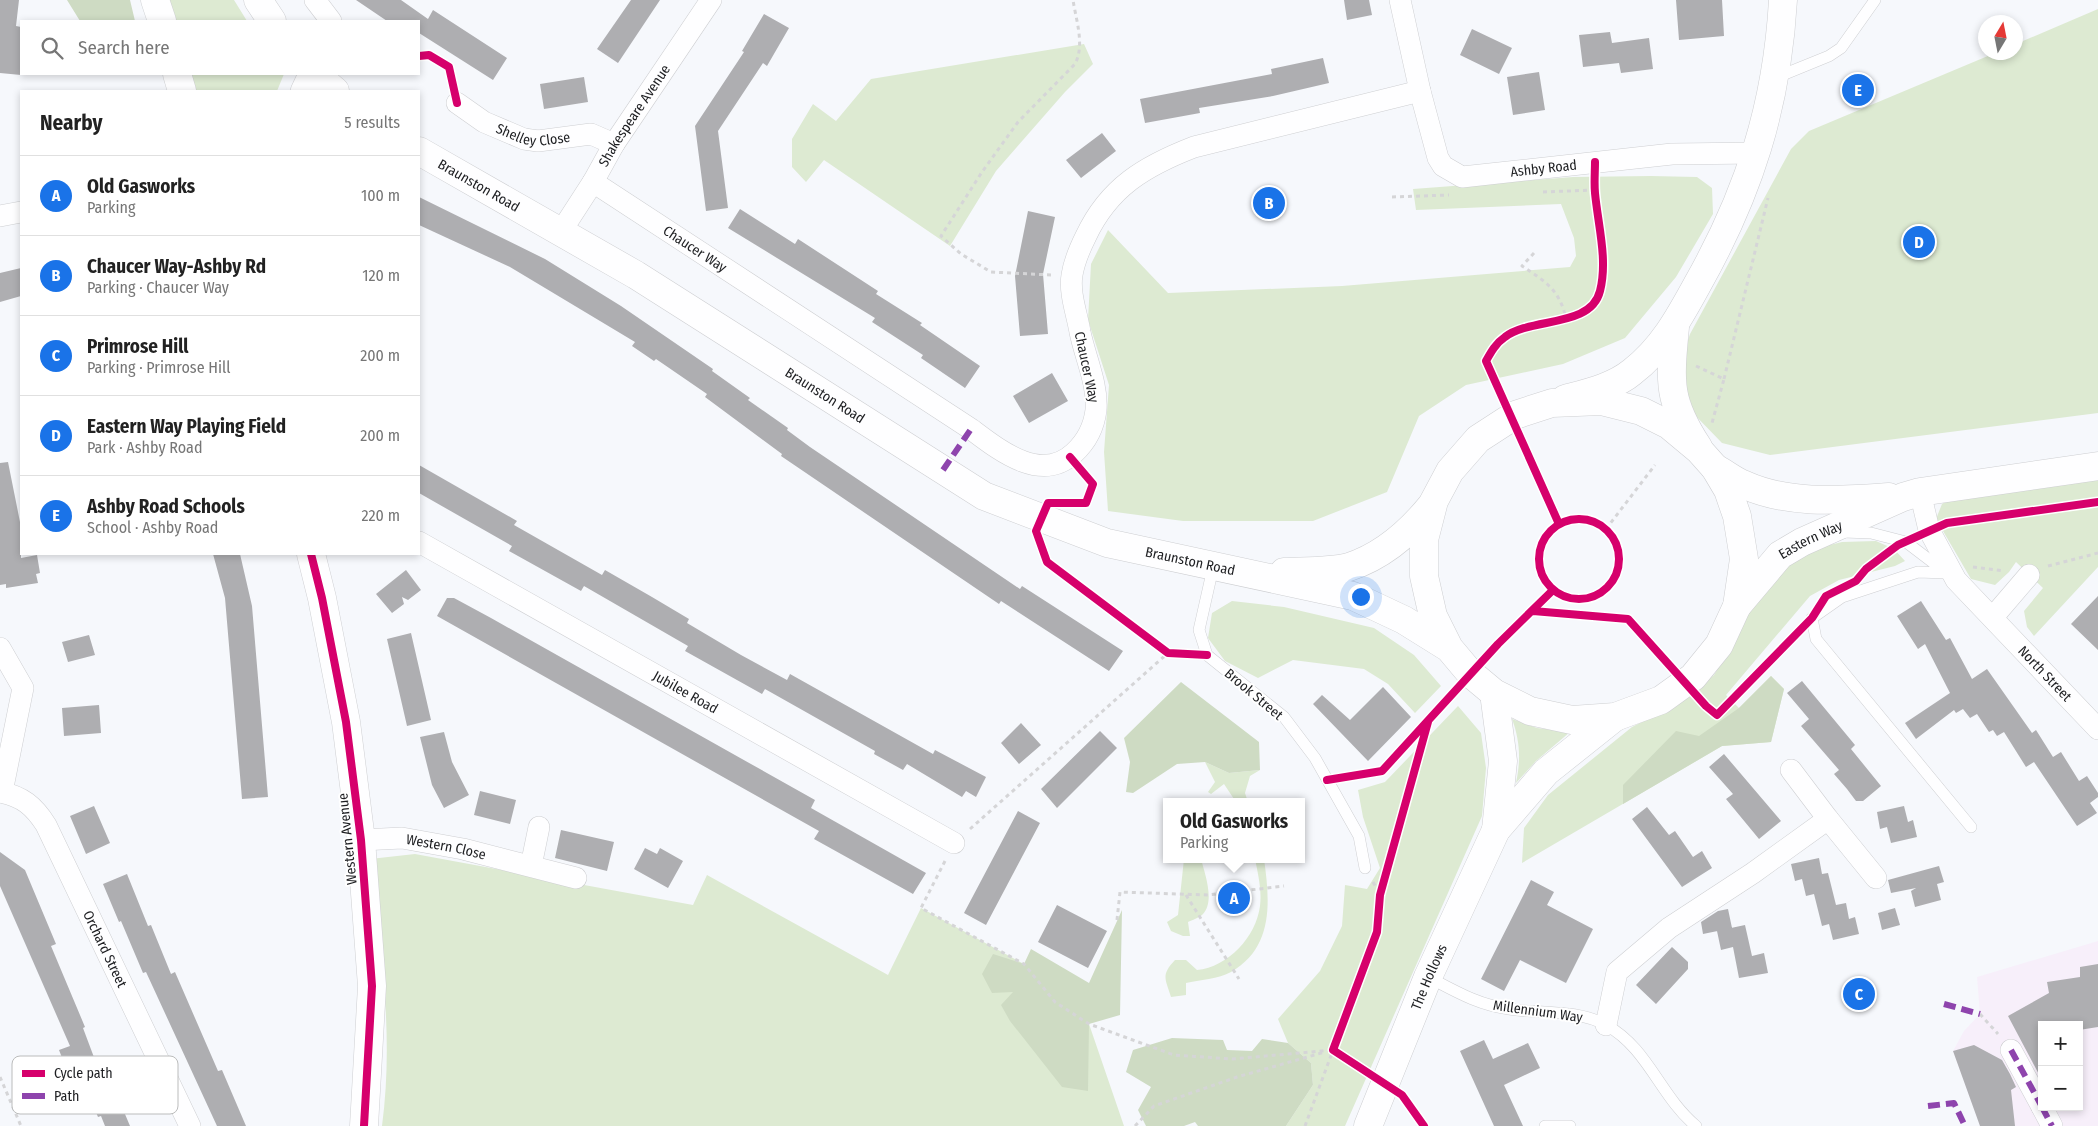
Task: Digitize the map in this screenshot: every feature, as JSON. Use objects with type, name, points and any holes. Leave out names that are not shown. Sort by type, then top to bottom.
[{"type":"main road","points":[[155,0],[162,20]]},
{"type":"main road","points":[[258,0],[271,20]]},
{"type":"main road","points":[[1675,325],[1672,355],[1673,396],[1681,422],[1728,490],[1737,516],[1744,559],[1737,606],[1720,645],[1693,677],[1660,700],[1615,717],[1572,720],[1530,711],[1494,693],[1470,673],[1449,648],[1433,616],[1424,576],[1424,540],[1434,502],[1450,471],[1478,439],[1515,415],[1595,390],[1630,374],[1654,354],[1675,325],[1722,241],[1757,153],[1775,78],[1783,0]]},
{"type":"main road","points":[[177,75],[182,90]]},
{"type":"main road","points":[[316,75],[334,90]]},
{"type":"main road","name":"Braunston Road","points":[[420,151],[636,276],[984,496],[1107,543],[1213,568],[1257,574],[1353,596],[1404,620],[1449,648]]},
{"type":"main road","points":[[1552,403],[1601,401],[1641,411],[1669,425],[1707,459]]},
{"type":"main road","name":"Eastern Way","points":[[1707,459],[1745,485],[1784,497],[1825,501],[1911,495],[2098,466]]},
{"type":"main road","name":"Eastern Way","points":[[1737,606],[1780,555],[1802,542],[1911,495]]},
{"type":"main road","name":"Braunston Road","points":[[1257,574],[1348,567],[1387,549],[1412,529],[1434,502]]},
{"type":"main road","name":"Western Avenue","points":[[311,555],[322,598],[346,722],[361,840],[372,986],[364,1126]]},
{"type":"main road","points":[[1494,693],[1502,761],[1496,830]]},
{"type":"main road","points":[[1496,830],[1546,772],[1615,717]]},
{"type":"main road","name":"The Hollows","points":[[1368,1126],[1428,977],[1496,830]]},
{"type":"street","points":[[315,0],[329,20]]},
{"type":"street","name":"Shakespeare Avenue","points":[[560,233],[593,182],[614,144],[711,0]]},
{"type":"street","name":"Ashby Road","points":[[1400,0],[1420,91],[1438,158],[1443,166],[1462,177],[1672,154],[1757,153]]},
{"type":"street","points":[[301,90],[309,75]]},
{"type":"street","name":"Chaucer Way","points":[[593,182],[971,428],[1005,454],[1038,465],[1059,464],[1079,449],[1090,435],[1096,409],[1092,376],[1073,298],[1072,276],[1079,250],[1095,218],[1112,195],[1138,174],[1162,159],[1194,147],[1420,91]]},
{"type":"street","name":"Shelley Close","points":[[458,103],[484,122],[524,140],[538,141],[591,134],[614,144]]},
{"type":"street","points":[[0,216],[20,212]]},
{"type":"street","name":"North Street","points":[[1911,495],[1951,577],[1993,617],[2098,729]]},
{"type":"street","name":"Jubilee Road","points":[[420,543],[954,843]]},
{"type":"street","points":[[1993,617],[2030,575]]},
{"type":"street","points":[[0,648],[22,688],[22,698],[1,792]]},
{"type":"street","points":[[1791,770],[1876,878]]},
{"type":"street","name":"Orchard Street","points":[[1,792],[23,799],[37,810],[46,824],[157,1056]]},
{"type":"street","points":[[1606,1025],[1617,972],[1669,928],[1753,873],[1828,819]]},
{"type":"street","points":[[531,866],[539,827]]},
{"type":"street","name":"Western Close","points":[[361,840],[402,838],[463,849],[576,878]]},
{"type":"street","points":[[2011,1050],[2038,1100]]},
{"type":"street","name":"Orchard Street","points":[[178,1101],[190,1126]]},
{"type":"street","points":[[2044,1111],[2052,1126]]},
{"type":"lane","points":[[1775,78],[1829,56],[1841,48],[1875,0]]},
{"type":"lane","points":[[1830,531],[1871,533],[1906,542],[1951,577]]},
{"type":"lane","points":[[1207,655],[1199,630],[1213,568]]},
{"type":"lane","points":[[1951,577],[1918,572],[1842,597],[1812,618],[1816,639],[1971,827]]},
{"type":"lane","name":"Brook Street","points":[[1207,655],[1284,717],[1315,758],[1359,836],[1365,868]]},
{"type":"lane","name":"Millennium Way","points":[[1428,977],[1474,1002],[1507,1009],[1592,1018],[1606,1025],[1630,1041],[1649,1064],[1669,1099],[1696,1126]]},
{"type":"lane","points":[[1545,1126],[1570,1126]]},
{"type":"path","points":[[1072,276],[991,272],[961,254],[942,236],[982,172],[1018,122],[1075,64],[1079,56],[1079,36],[1073,0]]},
{"type":"path","points":[[1595,162],[1596,199]]},
{"type":"path","points":[[1712,424],[1768,196]]},
{"type":"path","points":[[1534,253],[1522,266],[1543,280],[1562,301],[1562,319],[1574,317]]},
{"type":"path","points":[[1672,355],[1724,379]]},
{"type":"path","points":[[1606,530],[1655,465]]},
{"type":"path","points":[[1598,524],[1612,538]]},
{"type":"path","points":[[1160,647],[1168,653],[1207,655]]},
{"type":"path","points":[[1168,653],[954,843],[921,908],[1024,964],[1055,1002],[1089,1024],[1174,1055],[1232,1059],[1332,1050],[1368,1072]]},
{"type":"path","points":[[1415,736],[1431,720]]},
{"type":"path","points":[[1305,1126],[1377,932],[1380,895],[1431,720]]},
{"type":"path","points":[[1117,920],[1120,892],[1208,895],[1284,886]]},
{"type":"path","points":[[1186,894],[1239,979]]},
{"type":"path","points":[[1980,1014],[2011,1050]]},
{"type":"path","points":[[1135,1126],[1154,1106],[1237,1078],[1332,1050]]},
{"type":"path","points":[[0,1077],[12,1105]]},
{"type":"path","points":[[1402,1095],[1424,1126]]},
{"type":"path","points":[[16,1114],[21,1126]]},
{"type":"shaded area","points":[[2098,941],[2098,1126],[1980,1126],[1953,1051],[1964,1031],[1980,1014],[1977,977]]},
{"type":"green space","points":[[67,0],[130,0],[135,20],[79,20]]},
{"type":"green space","points":[[165,0],[234,0],[246,20],[171,20]]},
{"type":"green space","points":[[2098,9],[2098,413],[1770,455],[1722,443],[1689,409],[1678,370],[1690,334],[1791,149],[1809,131],[1978,60],[2023,60],[2023,41]]},
{"type":"green space","points":[[1084,44],[1093,64],[1065,92],[996,171],[950,246],[824,160],[806,182],[792,167],[792,139],[813,104],[836,121],[871,79]]},
{"type":"green space","points":[[186,75],[284,75],[277,90],[191,90]]},
{"type":"green space","points":[[1573,177],[1697,177],[1712,188],[1713,214],[1676,277],[1625,338],[1563,364],[1466,385],[1419,416],[1387,492],[1313,521],[1183,521],[1108,511],[1104,452],[1109,385],[1088,320],[1091,264],[1108,230],[1168,293],[1342,286],[1570,267],[1576,256],[1574,238],[1561,204],[1416,210],[1413,189]]},
{"type":"green space","points":[[2098,474],[2098,567],[2034,636],[2027,627],[2024,611],[2043,588],[2016,562],[2009,572],[1995,585],[1971,579],[1936,519],[1942,504],[1958,495]]},
{"type":"green space","points":[[1876,541],[1894,549],[1905,561],[1895,566],[1839,580],[1810,596],[1726,695],[1739,708],[1771,676],[1784,689],[1771,742],[1722,746],[1522,863],[1524,828],[1548,795],[1632,727],[1675,705],[1714,675],[1773,572],[1805,551],[1842,542]]},
{"type":"green space","points":[[1232,601],[1284,607],[1374,628],[1414,655],[1441,686],[1415,713],[1388,684],[1364,669],[1293,660],[1258,678],[1225,661],[1208,638],[1212,613]]},
{"type":"green space","points":[[1771,676],[1784,689],[1771,742],[1722,746],[1623,804],[1623,785],[1676,731],[1699,736],[1739,708]]},
{"type":"green space","points":[[1181,682],[1259,742],[1260,770],[1229,773],[1205,762],[1177,764],[1133,793],[1126,792],[1130,762],[1124,738]]},
{"type":"green space","points":[[1458,706],[1481,733],[1486,768],[1482,816],[1345,1126],[1286,1126],[1313,1085],[1311,1063],[1288,1043],[1278,1019],[1320,971],[1342,926],[1345,885],[1367,889],[1380,868],[1363,817],[1358,790],[1385,782]]},
{"type":"green space","points":[[1512,719],[1537,728],[1570,732],[1536,761],[1516,783],[1519,750]]},
{"type":"green space","points":[[1205,762],[1229,773],[1260,770],[1250,776],[1245,793],[1247,798],[1233,798],[1224,784],[1211,794],[1208,792],[1215,782]]},
{"type":"green space","points":[[415,854],[693,905],[707,875],[888,975],[921,908],[1024,964],[1089,1024],[1124,1126],[382,1126],[387,1059],[385,992],[370,859]]},
{"type":"green space","points":[[1184,863],[1202,863],[1209,895],[1207,909],[1198,918],[1188,922],[1190,936],[1183,936],[1171,931],[1167,922],[1178,915]]},
{"type":"green space","points":[[1256,863],[1264,863],[1268,907],[1262,936],[1255,950],[1245,962],[1231,972],[1215,978],[1186,983],[1186,995],[1171,997],[1166,973],[1175,960],[1186,960],[1197,970],[1219,963],[1239,949],[1253,929],[1257,918],[1260,906]]},
{"type":"green space","points":[[1122,910],[1120,1015],[1089,1024],[1088,1091],[1062,1087],[1010,1021],[1001,1005],[1013,992],[992,993],[982,974],[993,954],[1024,964],[1031,949],[1089,983]]},
{"type":"green space","points":[[1172,1038],[1223,1040],[1227,1050],[1252,1051],[1262,1039],[1288,1043],[1311,1063],[1313,1085],[1286,1126],[1198,1126],[1195,1122],[1184,1126],[1146,1126],[1138,1110],[1151,1087],[1126,1072],[1133,1050]]},
{"type":"building","points":[[0,0],[19,0],[16,26],[20,27],[20,75],[0,73]]},
{"type":"building","points":[[356,0],[401,0],[428,19],[433,10],[507,58],[493,80],[420,34],[420,20],[386,20]]},
{"type":"building","points":[[631,0],[660,0],[618,63],[597,49]]},
{"type":"building","points":[[1344,0],[1369,0],[1372,15],[1347,20]]},
{"type":"building","points":[[1676,0],[1722,0],[1724,36],[1679,40]]},
{"type":"building","points":[[764,14],[789,28],[767,66],[763,63],[718,131],[728,208],[706,211],[695,126],[744,52],[742,51]]},
{"type":"building","points":[[1472,29],[1512,48],[1499,74],[1460,55]]},
{"type":"building","points":[[1610,32],[1612,43],[1649,38],[1653,69],[1621,73],[1619,63],[1583,67],[1579,35]]},
{"type":"building","points":[[1323,58],[1329,83],[1273,96],[1199,108],[1200,113],[1145,123],[1140,99],[1272,74],[1271,69]]},
{"type":"building","points":[[1539,72],[1545,110],[1513,115],[1507,77]]},
{"type":"building","points":[[584,77],[588,102],[544,109],[540,84]]},
{"type":"building","points":[[1102,133],[1116,151],[1081,178],[1066,160]]},
{"type":"building","points":[[420,197],[545,259],[621,306],[713,369],[712,371],[750,398],[748,400],[788,428],[787,430],[810,447],[1020,589],[1022,586],[1123,651],[1109,671],[1001,601],[999,604],[781,456],[782,454],[705,397],[707,394],[656,359],[654,361],[632,346],[635,342],[510,267],[420,225]]},
{"type":"building","points":[[740,209],[795,244],[798,239],[878,291],[876,294],[922,323],[920,325],[980,366],[965,388],[921,358],[923,355],[872,322],[875,318],[728,228]]},
{"type":"building","points":[[1028,211],[1055,217],[1043,274],[1048,334],[1020,336],[1015,276]]},
{"type":"building","points":[[20,268],[20,296],[0,302],[0,273]]},
{"type":"building","points":[[1052,373],[1068,401],[1029,423],[1013,396]]},
{"type":"building","points":[[8,462],[20,522],[20,555],[21,558],[37,555],[40,573],[36,574],[38,583],[6,588],[6,584],[0,585],[0,463]]},
{"type":"building","points":[[420,466],[517,521],[514,525],[602,575],[605,570],[652,597],[689,619],[687,623],[741,655],[787,680],[790,674],[933,754],[935,750],[986,777],[976,797],[966,791],[962,797],[907,764],[903,770],[874,754],[875,751],[765,689],[762,694],[685,651],[688,646],[584,586],[581,591],[509,551],[512,546],[420,494]]},
{"type":"building","points":[[213,555],[240,555],[252,606],[268,797],[242,799],[225,598]]},
{"type":"building","points":[[406,570],[421,590],[408,600],[402,597],[404,604],[392,613],[376,594]]},
{"type":"building","points":[[2098,596],[2098,650],[2071,624]]},
{"type":"building","points":[[447,598],[454,598],[491,618],[815,800],[811,808],[926,873],[913,894],[814,839],[819,831],[437,616]]},
{"type":"building","points":[[1921,601],[1946,640],[1950,638],[1972,679],[1987,669],[2032,733],[2036,730],[2053,757],[2061,752],[2079,781],[2087,776],[2098,793],[2098,797],[2090,803],[2097,813],[2077,826],[2034,762],[2026,767],[2004,732],[1997,736],[1993,730],[1989,732],[1977,714],[1970,718],[1963,709],[1956,713],[1954,710],[1916,739],[1905,723],[1950,693],[1925,644],[1918,649],[1897,616]]},
{"type":"building","points":[[411,633],[431,720],[407,726],[387,639]]},
{"type":"building","points":[[89,635],[95,655],[68,662],[62,642]]},
{"type":"building","points":[[1802,681],[1855,745],[1851,749],[1881,786],[1863,801],[1856,801],[1834,774],[1839,770],[1801,726],[1809,719],[1787,693]]},
{"type":"building","points":[[1383,687],[1411,717],[1368,761],[1313,704],[1322,695],[1350,720]]},
{"type":"building","points":[[99,705],[101,733],[64,736],[62,708]]},
{"type":"building","points":[[1021,723],[1041,745],[1019,764],[1001,743]]},
{"type":"building","points":[[1100,731],[1117,748],[1057,808],[1041,789]]},
{"type":"building","points":[[444,732],[452,762],[469,795],[444,808],[432,785],[420,737]]},
{"type":"building","points":[[1724,754],[1781,821],[1759,839],[1726,799],[1733,794],[1709,767]]},
{"type":"building","points":[[480,791],[516,800],[510,824],[474,815]]},
{"type":"building","points":[[94,806],[110,843],[86,854],[70,816]]},
{"type":"building","points":[[1904,806],[1908,822],[1913,820],[1917,837],[1891,843],[1887,827],[1880,829],[1877,812]]},
{"type":"building","points":[[1647,807],[1669,835],[1675,831],[1693,857],[1702,851],[1712,868],[1682,887],[1632,819]]},
{"type":"building","points":[[1018,811],[1040,823],[986,925],[964,913]]},
{"type":"building","points":[[561,830],[614,842],[607,871],[555,858]]},
{"type":"building","points":[[645,848],[657,854],[660,848],[683,861],[668,888],[634,869]]},
{"type":"building","points":[[0,852],[25,870],[56,944],[51,946],[85,1027],[83,1028],[94,1056],[61,1056],[59,1050],[70,1046],[0,886]]},
{"type":"building","points":[[1819,858],[1822,874],[1828,873],[1836,905],[1846,903],[1849,919],[1855,917],[1859,934],[1833,940],[1829,924],[1822,926],[1814,894],[1806,896],[1802,879],[1795,881],[1791,864]]},
{"type":"building","points":[[1939,866],[1944,882],[1937,884],[1941,900],[1915,907],[1911,891],[1916,888],[1891,893],[1888,880]]},
{"type":"building","points":[[127,874],[148,926],[151,925],[171,974],[175,972],[218,1071],[222,1070],[246,1126],[217,1126],[146,972],[143,973],[103,884]]},
{"type":"building","points":[[1531,880],[1554,892],[1547,905],[1593,929],[1566,983],[1520,960],[1504,991],[1481,979]]},
{"type":"building","points":[[1057,905],[1107,931],[1088,968],[1038,942]]},
{"type":"building","points":[[1895,908],[1900,925],[1882,930],[1878,913]]},
{"type":"building","points":[[1728,909],[1732,928],[1703,934],[1701,922],[1718,911]]},
{"type":"building","points":[[1745,925],[1752,956],[1764,953],[1768,973],[1739,978],[1733,947],[1721,950],[1717,931]]},
{"type":"building","points":[[1672,947],[1688,962],[1688,969],[1656,1004],[1636,985]]},
{"type":"building","points":[[2098,964],[2098,1027],[2083,1029],[2083,1021],[2038,1021],[2038,1072],[2008,1016],[2049,993],[2047,982],[2080,977],[2080,967]]},
{"type":"building","points":[[1484,1040],[1493,1059],[1528,1043],[1540,1068],[1504,1085],[1523,1126],[1494,1126],[1460,1051]]},
{"type":"building","points":[[1974,1045],[2002,1060],[2010,1074],[2016,1087],[2011,1090],[2015,1126],[1980,1126],[1953,1051]]},
{"type":"building","points":[[97,1114],[125,1114],[130,1126],[105,1126],[101,1116],[98,1117]]},
{"type":"marked path","points":[[943,470],[971,429]]},
{"type":"marked path","points":[[1944,1004],[1980,1014]]},
{"type":"marked path","points":[[2011,1050],[2038,1100]]},
{"type":"marked path","points":[[1928,1106],[1954,1103],[1965,1126]]},
{"type":"marked path","points":[[2044,1111],[2052,1126]]},
{"type":"cycle path","points":[[420,56],[429,55],[449,67],[457,103]]},
{"type":"cycle path","points":[[1559,524],[1486,361],[1499,342],[1516,331],[1573,317],[1585,311],[1594,303],[1600,291],[1603,267],[1602,242],[1595,193],[1595,162]]},
{"type":"cycle path","points":[[1070,457],[1093,484],[1086,503],[1048,503],[1036,531],[1047,562],[1168,653],[1207,655]]},
{"type":"cycle path","points":[[1533,611],[1628,619],[1706,706],[1717,715],[1812,618],[1826,596],[1856,581],[1866,569],[1898,545],[1947,523],[2098,502]]},
{"type":"cycle path","points":[[1579,519],[1594,522],[1607,531],[1616,544],[1619,559],[1616,574],[1607,587],[1594,596],[1579,599],[1564,596],[1551,587],[1542,574],[1539,559],[1542,544],[1551,531],[1564,522],[1579,519]]},
{"type":"cycle path","points":[[311,555],[322,598],[346,722],[361,840],[372,986],[364,1126]]},
{"type":"cycle path","points":[[1327,780],[1382,771],[1498,644],[1553,590]]},
{"type":"cycle path","points":[[1424,1126],[1402,1095],[1333,1050],[1377,932],[1380,895],[1428,722]]},
{"type":"place","name":"Ashby Road Schools","points":[[1858,90]]},
{"type":"place","name":"Chaucer Way-Ashby Rd","points":[[1269,203]]},
{"type":"place","name":"Eastern Way Playing Field","points":[[1919,242]]},
{"type":"place","name":"Old Gasworks","points":[[1234,898]]},
{"type":"place","name":"Primrose Hill","points":[[1859,994]]}]
